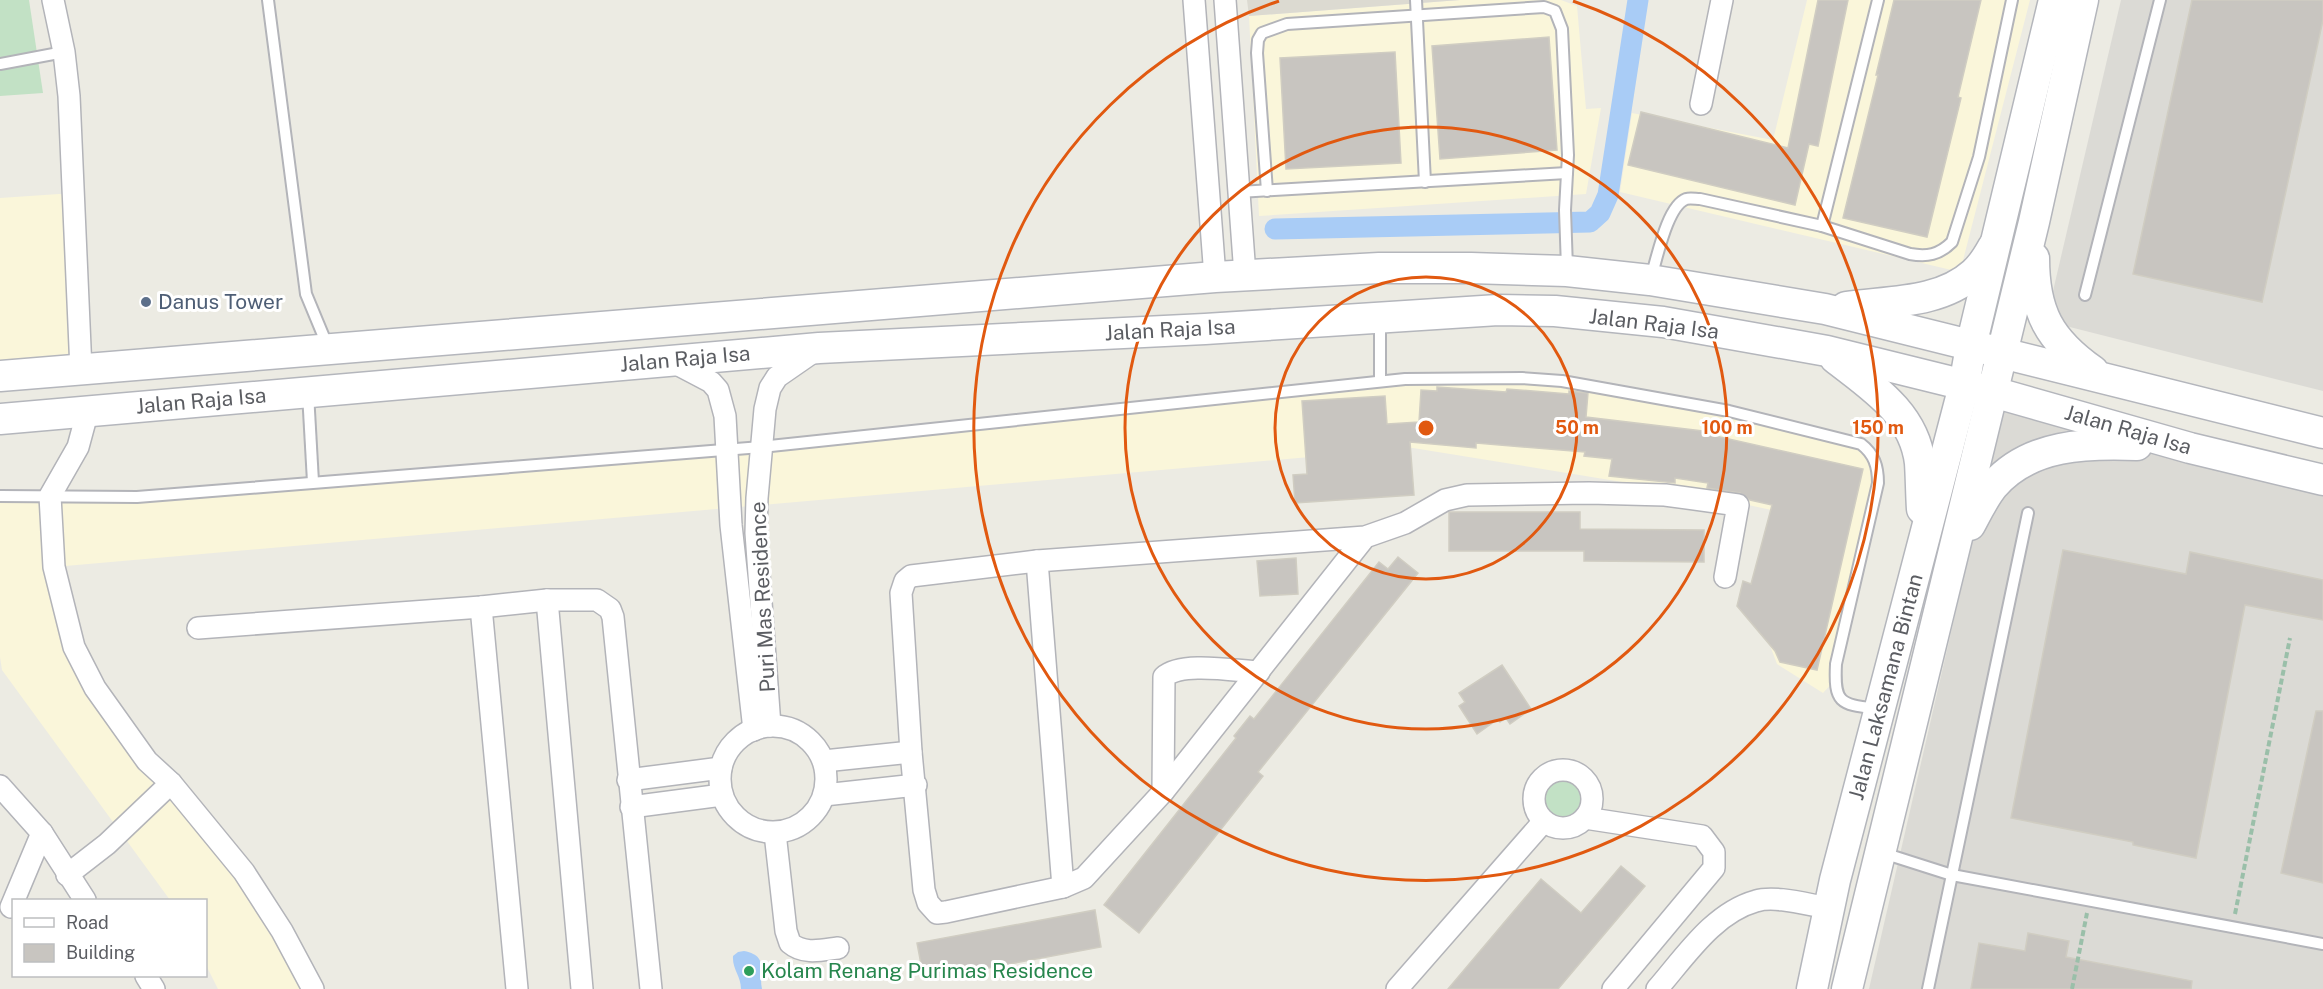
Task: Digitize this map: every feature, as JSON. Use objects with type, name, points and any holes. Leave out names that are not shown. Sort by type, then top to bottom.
[{"type":"main road","name":"Jalan Laksamana Bintan","points":[[1812,989],[1845,842],[1964,386],[1971,346],[1999,238],[2054,0]]},
{"type":"main road","points":[[2083,0],[2034,222],[2034,272],[2038,299],[2056,340],[2065,350],[2103,378]]},
{"type":"main road","name":"Jalan Laksamana Bintan","points":[[1847,989],[2034,222]]},
{"type":"main road","points":[[1825,309],[1916,299],[1959,284],[1975,273],[1999,238]]},
{"type":"main road","name":"Jalan Raja Isa","points":[[0,376],[1245,275],[1379,268],[1567,272],[1650,280],[1825,309],[2323,433]]},
{"type":"main road","name":"Jalan Raja Isa","points":[[0,419],[819,348],[1205,329],[1498,310],[1555,311],[1663,322],[1827,351],[1993,392],[2190,448],[2323,480]]},
{"type":"main road","points":[[506,334],[509,374]]},
{"type":"main road","points":[[1827,351],[1881,394],[1909,425],[1920,462],[1923,542]]},
{"type":"main road","points":[[1953,557],[1994,485],[2007,473],[2032,458],[2054,449],[2090,444],[2190,448]]},
{"type":"main road","points":[[1845,842],[1880,852]]},
{"type":"street","points":[[53,0],[64,52],[69,96],[81,370]]},
{"type":"street","points":[[1194,0],[1215,277]]},
{"type":"street","points":[[1225,0],[1245,275]]},
{"type":"street","points":[[1701,104],[1722,0]]},
{"type":"street","points":[[1198,42],[1229,40]]},
{"type":"street","name":"Puri Mas Residence","points":[[762,728],[756,533],[765,409],[770,388],[777,377],[819,348]]},
{"type":"street","name":"Puri Mas Residence","points":[[669,360],[711,382],[718,390],[725,416],[731,525],[762,728]]},
{"type":"street","points":[[88,411],[78,447],[50,496],[54,567],[74,647],[95,688],[147,761],[171,783],[244,872],[282,931],[314,989]]},
{"type":"street","points":[[1365,537],[1164,792],[1084,878],[1063,887],[936,913],[927,903],[911,752],[901,593],[905,581],[911,576],[1037,561],[1365,537],[1405,523],[1454,496],[1589,493],[1665,495],[1738,505],[1725,577]]},
{"type":"street","points":[[1037,561],[1063,887]]},
{"type":"street","points":[[547,600],[582,989]]},
{"type":"street","points":[[198,628],[481,608],[547,600],[597,600],[610,609],[613,617],[651,989]]},
{"type":"street","points":[[481,608],[517,989]]},
{"type":"street","points":[[1164,792],[1164,677],[1173,671],[1195,668],[1259,672]]},
{"type":"street","points":[[784,727],[797,731],[808,739],[824,761],[826,784],[824,795],[814,815],[796,828],[775,833],[758,831],[742,823],[730,810],[722,795],[720,781],[722,768],[733,745],[762,728],[784,727]]},
{"type":"street","points":[[824,761],[911,752]]},
{"type":"street","points":[[628,780],[722,768]]},
{"type":"street","points":[[1562,770],[1572,771],[1581,776],[1588,783],[1592,801],[1585,818],[1578,824],[1561,828],[1544,821],[1538,814],[1535,804],[1538,785],[1544,777],[1562,770]]},
{"type":"street","points":[[67,875],[107,844],[171,783]]},
{"type":"street","points":[[824,795],[916,784]]},
{"type":"street","points":[[0,786],[42,833],[84,899]]},
{"type":"street","points":[[631,807],[722,795]]},
{"type":"street","points":[[1585,818],[1702,836],[1714,852],[1714,868],[1613,989]]},
{"type":"street","points":[[1397,989],[1544,821]]},
{"type":"street","points":[[8,907],[42,833]]},
{"type":"street","points":[[775,833],[786,931],[790,944],[800,950],[811,951],[838,948]]},
{"type":"street","points":[[1657,989],[1723,916],[1757,900],[1783,901],[1829,908]]},
{"type":"lane","points":[[268,0],[306,294],[329,350]]},
{"type":"lane","points":[[1416,0],[1425,182]]},
{"type":"lane","points":[[1822,226],[1878,0]]},
{"type":"lane","points":[[1650,280],[1669,219],[1678,204],[1686,198],[1700,199],[1822,226],[1924,257],[1943,251],[1952,242],[1979,157],[2012,0]]},
{"type":"lane","points":[[2085,295],[2160,0]]},
{"type":"lane","points":[[1268,191],[1257,53],[1258,40],[1262,33],[1287,24],[1534,7],[1555,11],[1562,29],[1567,173],[1565,210],[1567,272]]},
{"type":"lane","points":[[0,64],[64,52]]},
{"type":"lane","points":[[1239,192],[1567,173]]},
{"type":"lane","points":[[1380,316],[1380,380]]},
{"type":"lane","points":[[0,496],[137,496],[761,447],[1380,380],[1522,378],[1562,381],[1729,411],[1861,444],[1870,451],[1878,471],[1878,483],[1836,664],[1835,680],[1836,693],[1840,701],[1849,706],[1880,710]]},
{"type":"lane","points":[[308,393],[313,482]]},
{"type":"lane","points":[[1928,989],[2028,513]]},
{"type":"lane","points":[[1880,852],[1952,875],[2323,944]]},
{"type":"path","points":[[2232,927],[2290,638]]},
{"type":"path","points":[[2072,989],[2089,900]]},
{"type":"shaded area","points":[[1247,0],[1460,0],[1249,16]]},
{"type":"shaded area","points":[[1460,0],[1561,0],[1577,6],[1586,109],[1601,108],[1586,194],[1259,216],[1249,16]]},
{"type":"shaded area","points":[[1807,0],[2030,0],[1960,272],[1620,192],[1632,113],[1773,140]]},
{"type":"shaded area","points":[[2121,0],[2323,0],[2323,391],[2046,321]]},
{"type":"shaded area","points":[[72,195],[81,370],[0,376],[0,198]]},
{"type":"shaded area","points":[[1380,380],[1562,381],[1861,444],[1878,471],[1835,680],[1823,693],[1777,664],[1769,643],[1800,516],[1696,494],[1413,448],[54,567],[74,647],[313,989],[218,989],[207,967],[207,899],[169,899],[2,670],[0,657],[0,496],[69,497],[728,449]]},
{"type":"shaded area","points":[[2002,411],[2323,493],[2323,989],[1869,989]]},
{"type":"green space","points":[[0,0],[29,0],[43,93],[0,96]]},
{"type":"green space","points":[[1564,779],[1577,785],[1583,798],[1577,811],[1564,817],[1551,811],[1545,798],[1551,785]]},
{"type":"water","name":"Kolam Renang Purimas Residence","points":[[744,951],[752,953],[760,961],[762,989],[741,989],[733,956]]},
{"type":"building","points":[[1818,0],[1848,0],[1818,146],[1809,144],[1795,205],[1628,165],[1641,112],[1788,148]]},
{"type":"building","points":[[1894,0],[1981,0],[1958,97],[1961,98],[1927,237],[1843,218]]},
{"type":"building","points":[[2192,0],[2323,0],[2323,20],[2262,302],[2133,274]]},
{"type":"building","points":[[1549,37],[1557,150],[1440,159],[1432,46]]},
{"type":"building","points":[[1395,52],[1401,163],[1286,169],[1280,58]]},
{"type":"building","points":[[1437,387],[1506,392],[1507,389],[1569,394],[1569,391],[1588,393],[1586,417],[1711,432],[1711,435],[1863,469],[1817,670],[1780,662],[1775,651],[1737,606],[1743,581],[1751,584],[1772,505],[1750,500],[1740,493],[1707,488],[1708,483],[1675,478],[1675,483],[1609,476],[1612,459],[1584,456],[1585,452],[1476,443],[1476,448],[1410,442],[1414,495],[1295,503],[1293,475],[1307,474],[1302,401],[1385,396],[1387,424],[1419,422],[1421,390],[1437,391]]},
{"type":"building","points":[[1449,512],[1580,512],[1580,529],[1704,530],[1704,562],[1584,561],[1584,551],[1449,551]]},
{"type":"building","points":[[2063,550],[2186,574],[2190,552],[2323,580],[2323,620],[2245,605],[2196,858],[2133,845],[2133,842],[2011,818]]},
{"type":"building","points":[[1398,557],[1418,573],[1258,772],[1263,776],[1139,933],[1104,905],[1236,738],[1234,736],[1250,716],[1254,719],[1379,562],[1388,569]]},
{"type":"building","points":[[1296,558],[1298,594],[1260,596],[1257,561]]},
{"type":"building","points":[[1502,665],[1531,709],[1510,724],[1506,718],[1500,722],[1498,719],[1477,734],[1459,706],[1465,702],[1459,693]]},
{"type":"building","points":[[2316,711],[2323,711],[2323,883],[2281,873]]},
{"type":"building","points":[[1621,866],[1645,886],[1558,989],[1448,989],[1541,879],[1581,913]]},
{"type":"building","points":[[1095,910],[1101,947],[924,980],[917,943]]},
{"type":"building","points":[[2028,933],[2069,941],[2066,957],[2192,981],[2191,989],[1971,989],[1979,943],[2025,951]]},
{"type":"waterway","points":[[1275,229],[1590,222],[1600,213],[1608,195],[1638,0]]},
{"type":"place","name":"Danus Tower","points":[[146,302]]},
{"type":"place","name":"Kolam Renang Purimas Residence","points":[[749,971]]}]
